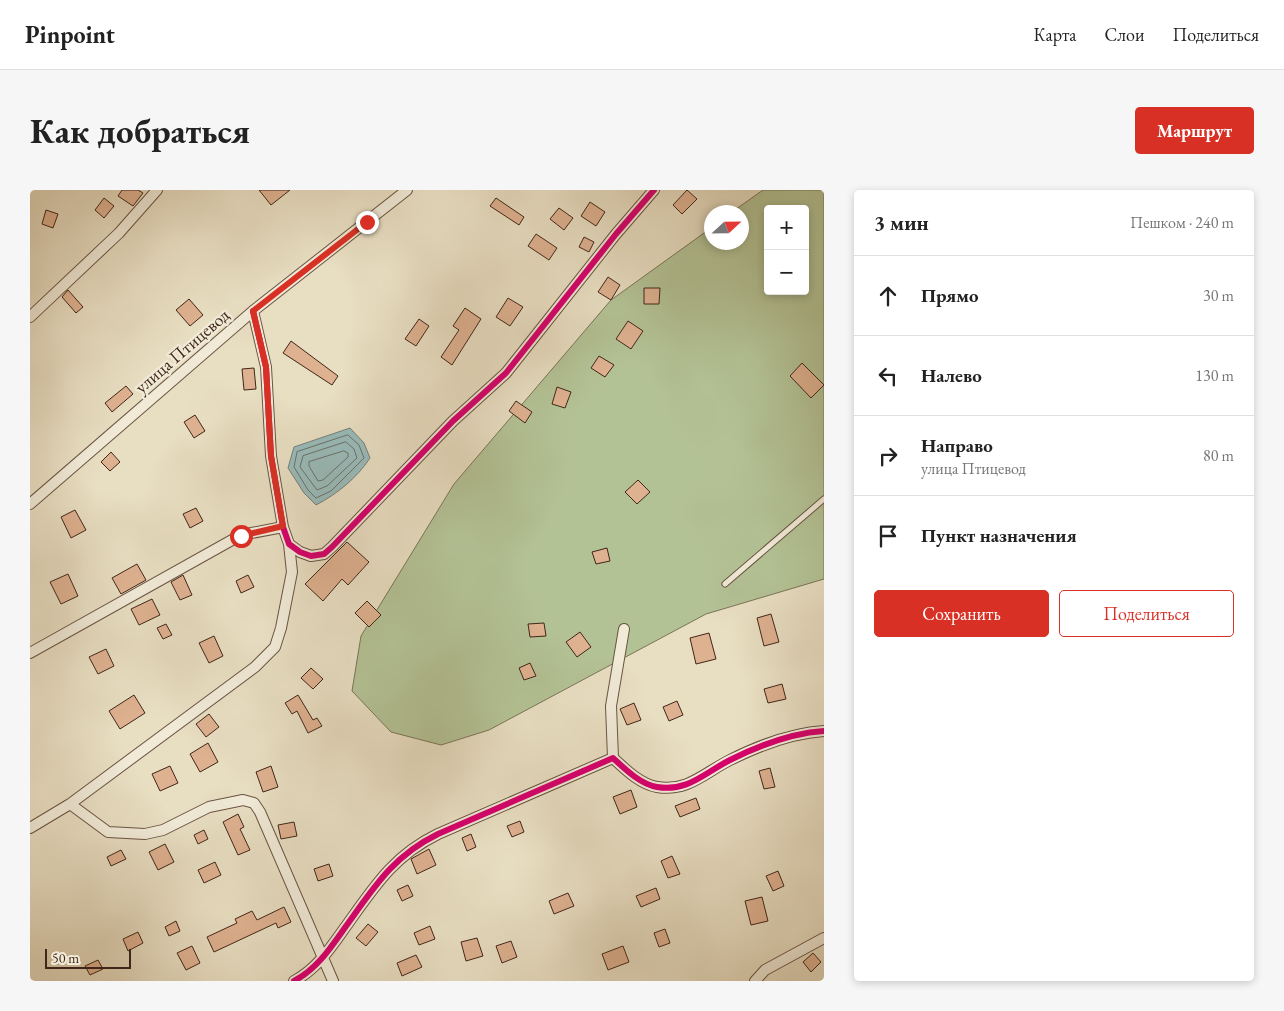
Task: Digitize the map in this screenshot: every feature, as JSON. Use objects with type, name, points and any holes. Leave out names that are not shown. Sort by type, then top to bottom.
[{"type":"street","points":[[30,317],[119,233],[157,190]]},
{"type":"street","name":"улица Птицевод","points":[[30,504],[253,311],[407,190]]},
{"type":"street","points":[[289,544],[300,552],[312,556],[324,554],[332,547],[453,421],[506,373],[616,234],[654,190]]},
{"type":"street","points":[[30,828],[70,804],[255,668],[275,647],[283,619],[292,572],[289,544],[283,526],[271,456],[266,367],[253,311]]},
{"type":"street","points":[[30,653],[241,536],[283,526]]},
{"type":"street","points":[[624,628],[611,706],[613,758],[633,775],[656,787],[686,786],[730,760],[776,742],[810,732],[824,731]]},
{"type":"street","points":[[294,981],[323,959],[367,896],[399,858],[415,846],[613,758]]},
{"type":"street","points":[[70,804],[108,832],[145,834],[162,830],[210,807],[243,800],[254,803],[260,812],[333,981]]},
{"type":"street","points":[[755,981],[765,970],[824,938]]},
{"type":"lane","points":[[725,584],[824,499]]},
{"type":"green space","points":[[763,190],[824,190],[824,579],[706,614],[489,730],[441,745],[391,732],[352,691],[361,636],[454,484],[611,300],[704,233],[704,250],[749,250],[749,205],[742,205]]},
{"type":"water","points":[[350,428],[364,443],[370,458],[346,485],[316,505],[304,493],[288,468],[294,447]]},
{"type":"building","points":[[122,190],[138,190],[143,193],[133,206],[118,196]]},
{"type":"building","points":[[259,190],[290,190],[271,205]]},
{"type":"building","points":[[687,190],[697,199],[682,214],[673,205]]},
{"type":"building","points":[[104,198],[114,206],[104,218],[95,210]]},
{"type":"building","points":[[496,198],[524,217],[519,225],[490,206]]},
{"type":"building","points":[[590,202],[605,212],[596,226],[581,216]]},
{"type":"building","points":[[559,208],[573,218],[564,230],[550,219]]},
{"type":"building","points":[[46,210],[58,214],[53,228],[42,224]]},
{"type":"building","points":[[536,234],[557,248],[549,260],[528,246]]},
{"type":"building","points":[[584,237],[594,242],[589,252],[579,247]]},
{"type":"building","points":[[608,277],[620,285],[611,300],[598,292]]},
{"type":"building","points":[[644,288],[660,288],[659,304],[644,304]]},
{"type":"building","points":[[68,290],[83,307],[76,313],[62,297]]},
{"type":"building","points":[[508,298],[523,307],[510,326],[496,317]]},
{"type":"building","points":[[189,299],[203,315],[190,326],[176,310]]},
{"type":"building","points":[[465,308],[481,319],[452,365],[441,357],[459,330],[453,326]]},
{"type":"building","points":[[419,319],[429,326],[416,346],[405,339]]},
{"type":"building","points":[[628,321],[643,331],[631,349],[616,339]]},
{"type":"building","points":[[291,341],[338,376],[332,385],[283,353]]},
{"type":"building","points":[[599,356],[614,365],[605,377],[591,368]]},
{"type":"building","points":[[802,363],[824,385],[811,398],[790,376]]},
{"type":"building","points":[[254,368],[256,389],[244,390],[242,369]]},
{"type":"building","points":[[126,386],[133,394],[112,412],[105,403]]},
{"type":"building","points":[[557,387],[571,392],[565,408],[552,404]]},
{"type":"building","points":[[516,401],[532,412],[525,423],[509,411]]},
{"type":"building","points":[[195,415],[205,431],[194,438],[184,422]]},
{"type":"building","points":[[111,452],[120,462],[110,471],[101,462]]},
{"type":"building","points":[[638,480],[650,492],[637,504],[625,492]]},
{"type":"building","points":[[196,508],[203,521],[190,528],[183,514]]},
{"type":"building","points":[[75,510],[86,530],[71,538],[61,517]]},
{"type":"building","points":[[347,542],[369,562],[348,585],[342,579],[323,601],[305,584]]},
{"type":"building","points":[[607,548],[610,561],[596,564],[592,552]]},
{"type":"building","points":[[137,564],[146,580],[121,594],[112,578]]},
{"type":"building","points":[[68,574],[78,596],[61,604],[50,582]]},
{"type":"building","points":[[183,575],[192,595],[180,600],[171,582]]},
{"type":"building","points":[[248,575],[254,587],[241,593],[236,581]]},
{"type":"building","points":[[152,599],[160,615],[139,625],[131,609]]},
{"type":"building","points":[[367,601],[381,615],[369,627],[355,613]]},
{"type":"building","points":[[771,614],[779,642],[764,646],[757,618]]},
{"type":"building","points":[[544,623],[546,636],[530,637],[528,624]]},
{"type":"building","points":[[166,624],[172,635],[163,639],[157,628]]},
{"type":"building","points":[[580,632],[591,647],[577,657],[566,642]]},
{"type":"building","points":[[709,633],[716,659],[696,664],[690,638]]},
{"type":"building","points":[[214,636],[223,656],[209,663],[199,643]]},
{"type":"building","points":[[106,649],[114,666],[98,674],[89,657]]},
{"type":"building","points":[[530,663],[536,676],[524,680],[519,668]]},
{"type":"building","points":[[311,668],[323,679],[313,689],[301,678]]},
{"type":"building","points":[[782,684],[786,699],[768,703],[764,689]]},
{"type":"building","points":[[134,695],[145,713],[120,729],[109,711]]},
{"type":"building","points":[[298,695],[313,720],[317,718],[322,726],[308,733],[297,711],[292,714],[285,703]]},
{"type":"building","points":[[677,701],[683,715],[669,721],[663,707]]},
{"type":"building","points":[[634,703],[641,720],[627,725],[620,709]]},
{"type":"building","points":[[209,714],[219,727],[206,737],[196,724]]},
{"type":"building","points":[[208,743],[218,762],[200,772],[190,754]]},
{"type":"building","points":[[170,766],[178,783],[160,791],[152,774]]},
{"type":"building","points":[[271,766],[278,787],[263,792],[256,772]]},
{"type":"building","points":[[770,768],[775,787],[764,789],[759,771]]},
{"type":"building","points":[[631,790],[637,807],[620,814],[613,797]]},
{"type":"building","points":[[696,798],[700,809],[680,817],[675,806]]},
{"type":"building","points":[[238,814],[244,827],[240,829],[250,850],[238,855],[223,822]]},
{"type":"building","points":[[520,821],[524,832],[512,837],[507,826]]},
{"type":"building","points":[[294,822],[297,836],[281,839],[278,825]]},
{"type":"building","points":[[204,830],[208,839],[198,844],[194,835]]},
{"type":"building","points":[[471,834],[476,847],[467,851],[462,838]]},
{"type":"building","points":[[165,844],[174,862],[158,870],[149,852]]},
{"type":"building","points":[[429,849],[436,865],[417,874],[411,859]]},
{"type":"building","points":[[121,850],[126,859],[111,866],[107,857]]},
{"type":"building","points":[[672,856],[680,874],[668,878],[661,861]]},
{"type":"building","points":[[215,862],[221,875],[204,883],[198,870]]},
{"type":"building","points":[[329,864],[333,876],[318,881],[314,869]]},
{"type":"building","points":[[778,871],[784,886],[773,891],[766,876]]},
{"type":"building","points":[[408,885],[413,896],[402,901],[397,890]]},
{"type":"building","points":[[656,888],[660,899],[641,907],[636,896]]},
{"type":"building","points":[[568,893],[574,906],[554,914],[549,901]]},
{"type":"building","points":[[762,897],[768,921],[751,925],[745,901]]},
{"type":"building","points":[[284,907],[291,922],[278,928],[276,923],[214,952],[207,937],[237,923],[235,919],[252,911],[257,920]]},
{"type":"building","points":[[176,921],[180,931],[169,936],[165,927]]},
{"type":"building","points":[[368,924],[378,932],[366,946],[356,938]]},
{"type":"building","points":[[430,926],[435,939],[419,945],[414,933]]},
{"type":"building","points":[[665,929],[670,943],[659,947],[654,933]]},
{"type":"building","points":[[138,932],[143,943],[128,951],[123,939]]},
{"type":"building","points":[[477,938],[483,956],[466,961],[461,942]]},
{"type":"building","points":[[511,941],[517,957],[502,963],[496,946]]},
{"type":"building","points":[[192,946],[200,963],[186,970],[177,953]]},
{"type":"building","points":[[623,946],[629,962],[608,970],[602,954]]},
{"type":"building","points":[[813,953],[821,962],[811,972],[803,962]]},
{"type":"building","points":[[416,955],[422,967],[402,976],[397,963]]},
{"type":"building","points":[[98,960],[103,969],[90,975],[85,966]]},
{"type":"cycle path","points":[[253,311],[266,367],[271,456],[283,527],[289,544],[300,552],[311,556],[324,554],[453,421],[506,373],[616,234],[654,190]]},
{"type":"cycle path","points":[[294,981],[303,976],[325,955],[368,895],[398,861],[423,842],[438,834],[613,758],[633,776],[645,783],[657,787],[678,787],[764,745],[800,734],[824,731]]},
{"type":"route","points":[[241,536],[283,526],[271,456],[266,367],[253,311],[367,222]]}]
